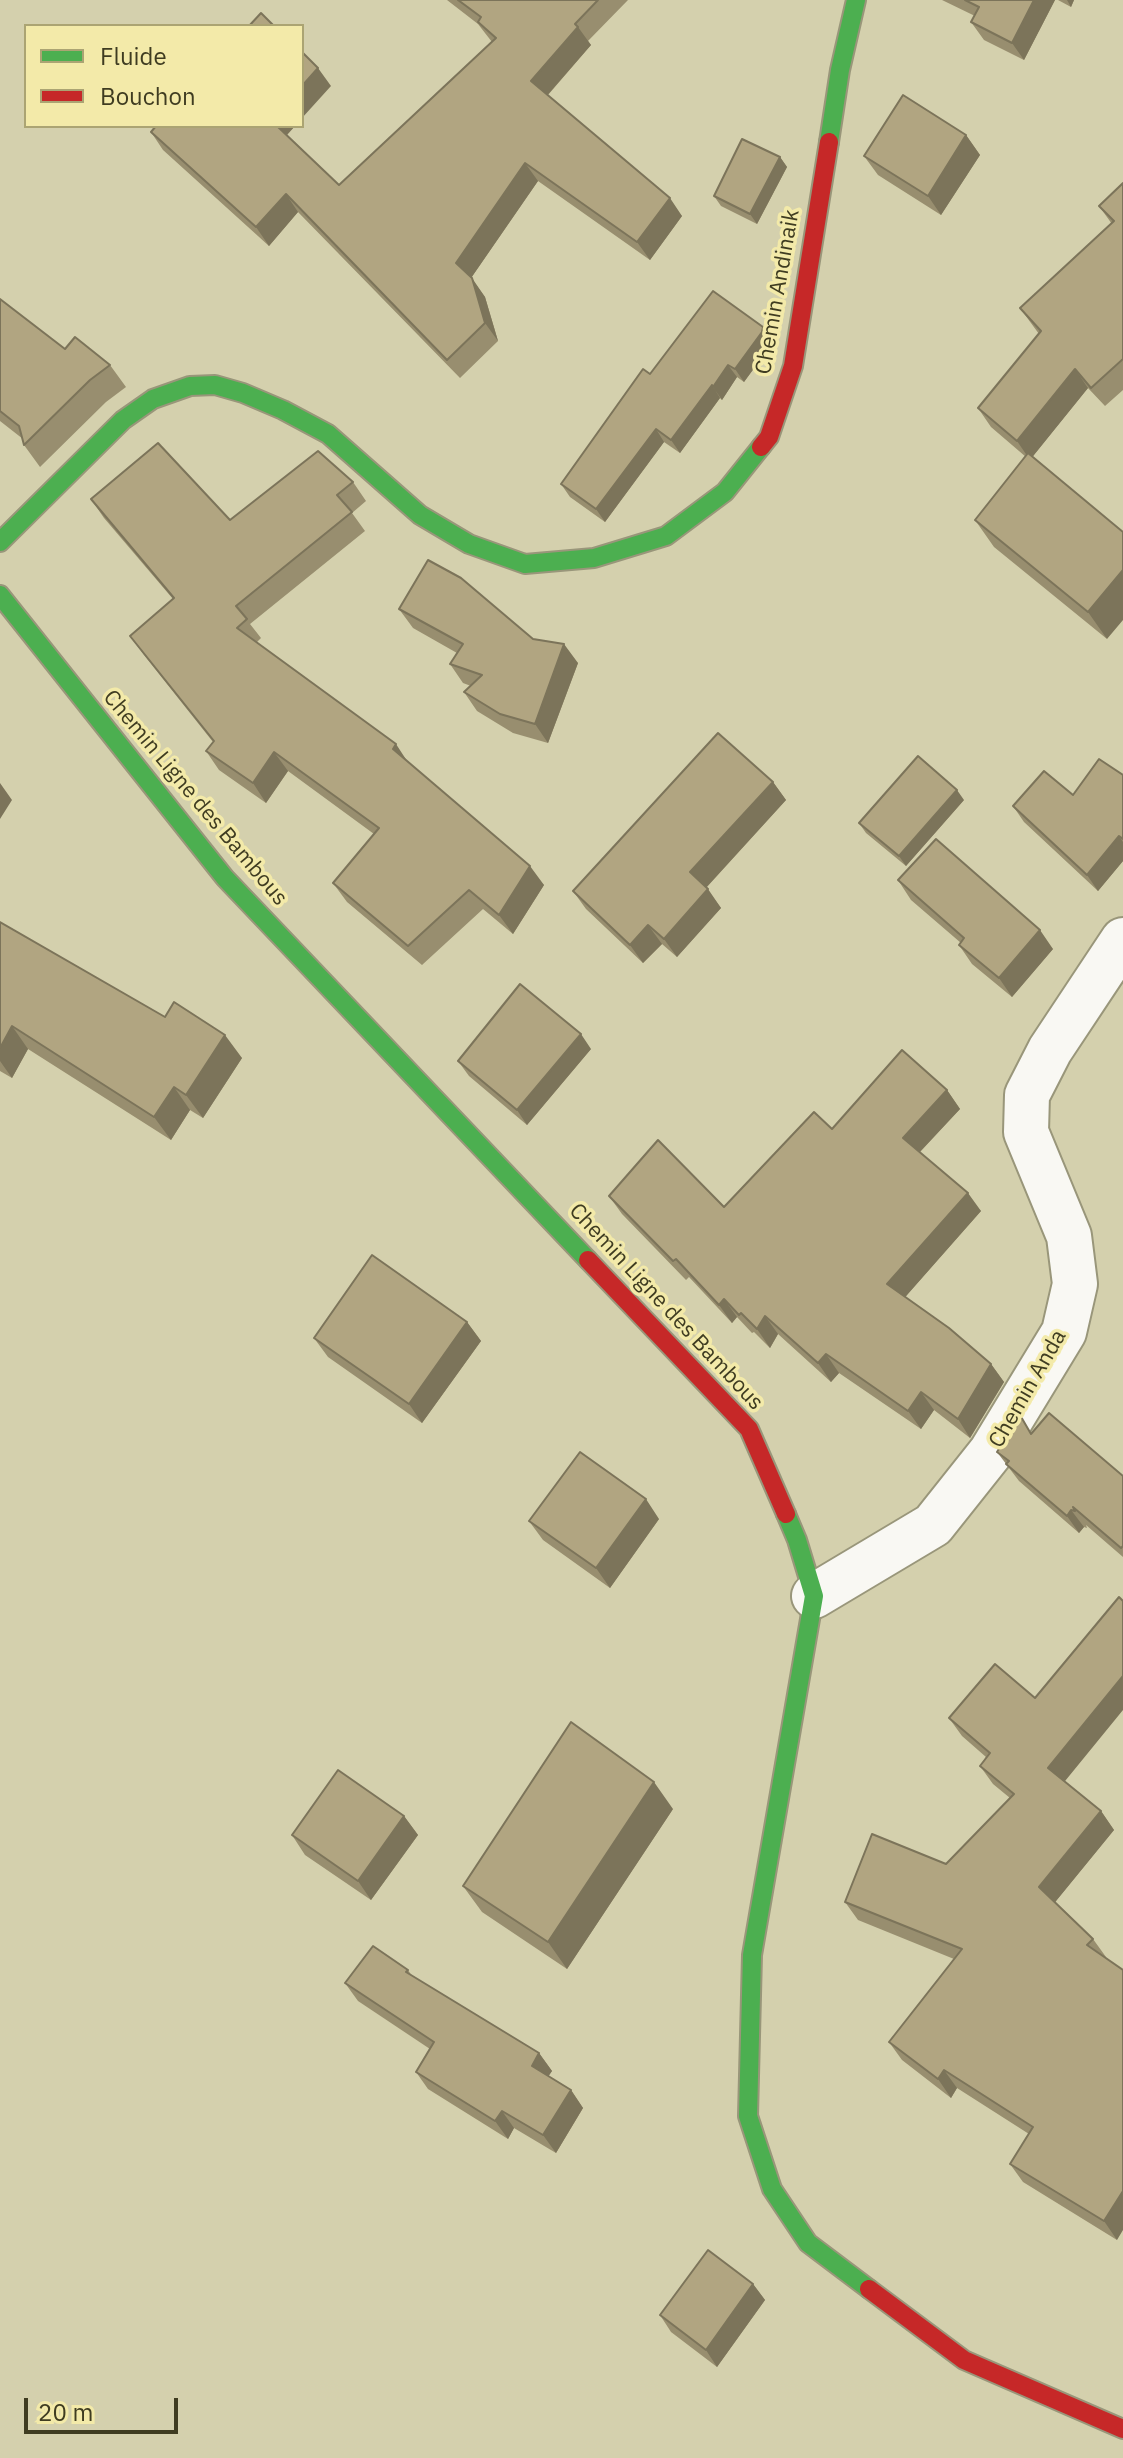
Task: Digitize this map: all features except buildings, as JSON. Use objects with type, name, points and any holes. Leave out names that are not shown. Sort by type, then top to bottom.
[{"type":"main road","name":"Chemin Andinaik","points":[[0,542],[123,420],[153,399],[190,386],[215,385],[270,404],[328,434],[420,515],[469,544],[525,564],[594,558],[666,536],[725,492],[769,437],[793,366],[840,70],[856,0]]},
{"type":"main road","name":"Chemin Ligne des Bambous","points":[[0,595],[225,878],[749,1429],[797,1540],[814,1596],[752,1955],[748,2116],[772,2189],[808,2243],[964,2360],[1121,2425]]},
{"type":"street","name":"Chemin Anda","points":[[814,1596],[933,1525],[991,1452],[1064,1332],[1075,1284],[1069,1236],[1026,1132],[1027,1095],[1050,1050],[1123,940]]},
{"type":"traffic: fast","points":[[829,142],[840,70],[856,0]]},
{"type":"traffic: fast","points":[[0,542],[123,420],[153,399],[190,386],[215,385],[283,410],[328,434],[420,515],[469,544],[525,564],[594,558],[666,536],[725,492],[761,447]]},
{"type":"traffic: fast","points":[[0,595],[225,878],[588,1260]]},
{"type":"traffic: fast","points":[[786,1514],[814,1596],[752,1955],[748,2116],[772,2189],[808,2243],[869,2289]]},
{"type":"traffic: jam","points":[[761,447],[769,437],[793,366],[829,142]]},
{"type":"traffic: jam","points":[[588,1260],[749,1429],[786,1514]]},
{"type":"traffic: jam","points":[[869,2289],[964,2360],[1123,2429]]}]
